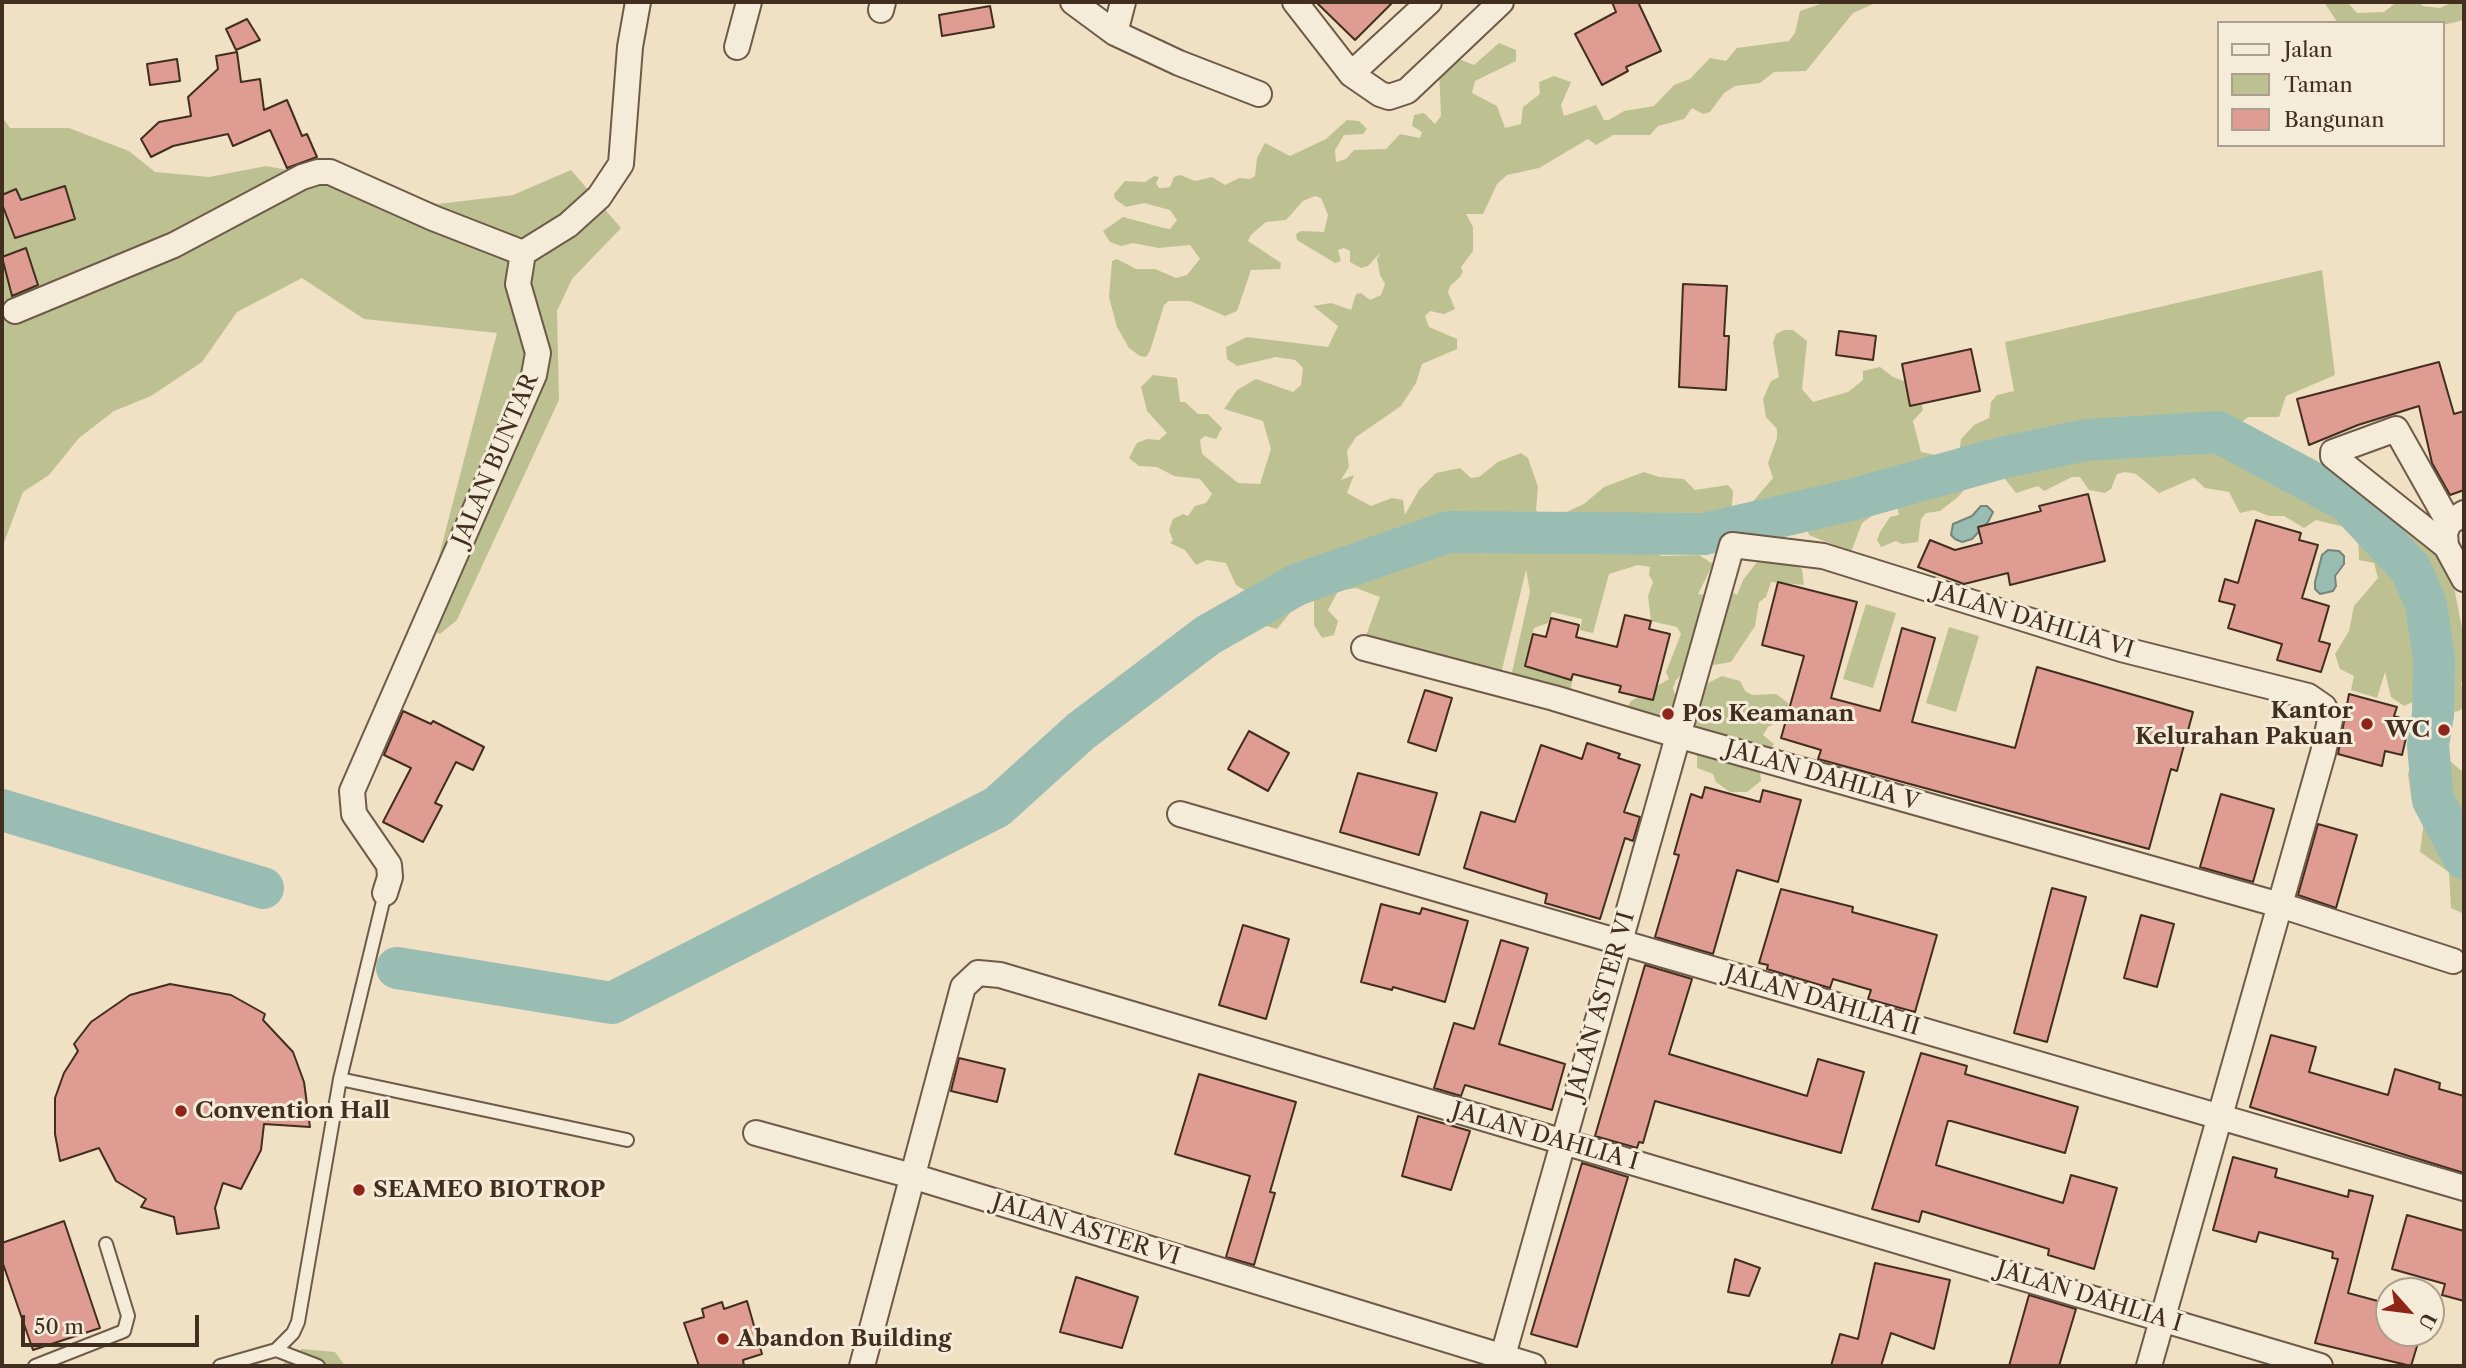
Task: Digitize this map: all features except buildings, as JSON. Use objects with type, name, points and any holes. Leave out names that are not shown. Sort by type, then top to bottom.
[{"type":"street","points":[[15,311],[174,245],[302,177],[318,172],[330,172],[433,218],[523,253],[568,225],[599,197],[621,164],[629,97],[630,47],[638,2]]},
{"type":"street","points":[[737,47],[749,2]]},
{"type":"street","points":[[1073,2],[1115,33],[1179,63],[1259,94]]},
{"type":"street","points":[[1115,33],[1123,2]]},
{"type":"street","points":[[1295,2],[1351,74],[1380,94],[1400,95],[1502,2]]},
{"type":"street","points":[[1351,74],[1429,2]]},
{"type":"street","name":"JALAN BUNTAR","points":[[385,893],[390,877],[389,865],[354,814],[352,792],[534,375],[538,353],[518,284],[523,253]]},
{"type":"street","points":[[2453,527],[2333,456],[2333,452],[2396,429],[2453,527],[2464,579]]},
{"type":"street","name":"JALAN DAHLIA VI","points":[[1677,735],[1732,544],[1823,556],[2121,649],[2308,696],[2324,707],[2330,720],[2323,753],[2280,905]]},
{"type":"street","name":"JALAN DAHLIA V","points":[[1364,648],[1554,698],[2280,905],[2454,961]]},
{"type":"street","name":"JALAN ASTER VI","points":[[1501,1362],[1677,735]]},
{"type":"street","name":"JALAN DAHLIA II","points":[[1180,814],[2464,1188]]},
{"type":"street","points":[[2150,1366],[2280,905]]},
{"type":"street","name":"JALAN DAHLIA I","points":[[912,1176],[963,987],[978,973],[1000,975],[2320,1366]]},
{"type":"street","name":"JALAN ASTER VI","points":[[756,1133],[912,1176],[1501,1362],[1533,1366]]},
{"type":"street","points":[[862,1366],[912,1176]]},
{"type":"lane","points":[[220,1366],[276,1350],[293,1333],[298,1322],[340,1079],[385,893]]},
{"type":"lane","points":[[340,1079],[627,1140]]},
{"type":"lane","points":[[36,1366],[124,1331],[128,1316],[106,1244]]},
{"type":"lane","points":[[276,1350],[318,1366]]},
{"type":"green space","points":[[1826,2],[1878,2],[1853,13],[1806,71],[1774,72],[1760,83],[1735,86],[1724,93],[1710,112],[1703,114],[1692,108],[1684,119],[1658,126],[1650,135],[1613,135],[1596,145],[1588,139],[1539,168],[1507,175],[1497,184],[1483,214],[1466,214],[1473,227],[1473,251],[1461,267],[1463,272],[1460,277],[1450,286],[1448,292],[1455,309],[1444,314],[1430,311],[1425,316],[1429,327],[1457,339],[1457,349],[1422,364],[1416,383],[1401,406],[1356,437],[1347,451],[1349,467],[1341,480],[1354,475],[1347,493],[1371,506],[1392,498],[1403,500],[1405,515],[1419,490],[1436,473],[1460,468],[1471,478],[1479,477],[1498,462],[1521,453],[1528,458],[1538,487],[1536,510],[1547,521],[1584,504],[1604,487],[1644,472],[1659,477],[1684,479],[1695,490],[1728,485],[1733,491],[1732,505],[1716,527],[1713,541],[1685,551],[1664,551],[1660,556],[1699,555],[1713,564],[1698,594],[1713,596],[1724,587],[1737,595],[1743,580],[1757,562],[1796,565],[1802,569],[1804,585],[1771,582],[1766,597],[1759,602],[1755,626],[1731,662],[1713,665],[1700,645],[1689,667],[1676,680],[1673,688],[1678,704],[1674,712],[1656,718],[1623,714],[1631,701],[1669,679],[1666,672],[1681,634],[1677,627],[1651,621],[1648,596],[1653,582],[1649,575],[1650,567],[1638,565],[1609,574],[1593,633],[1580,630],[1582,619],[1552,612],[1548,623],[1534,628],[1525,662],[1573,677],[1570,693],[1510,681],[1530,592],[1526,570],[1500,678],[1363,644],[1380,597],[1356,588],[1338,591],[1328,610],[1338,621],[1334,635],[1322,638],[1314,625],[1314,601],[1294,608],[1277,629],[1263,625],[1257,628],[1264,593],[1288,586],[1298,572],[1311,566],[1294,565],[1278,585],[1246,591],[1236,585],[1226,563],[1207,560],[1196,565],[1185,550],[1170,543],[1173,540],[1169,530],[1173,519],[1183,514],[1188,516],[1195,506],[1206,503],[1212,494],[1200,479],[1174,476],[1157,467],[1139,466],[1129,458],[1137,443],[1147,439],[1159,440],[1167,433],[1147,411],[1141,387],[1153,375],[1177,378],[1180,402],[1185,402],[1198,414],[1208,414],[1222,428],[1216,439],[1205,436],[1200,440],[1202,454],[1238,483],[1260,484],[1271,449],[1263,421],[1224,409],[1237,390],[1256,379],[1293,392],[1301,385],[1303,368],[1295,360],[1276,357],[1237,366],[1227,359],[1226,347],[1247,337],[1328,347],[1338,326],[1313,306],[1331,303],[1351,310],[1356,294],[1361,293],[1370,300],[1381,295],[1385,284],[1377,259],[1380,253],[1368,266],[1361,268],[1350,262],[1350,251],[1344,248],[1338,250],[1341,261],[1335,263],[1297,240],[1296,234],[1301,231],[1324,232],[1328,215],[1321,198],[1315,196],[1303,201],[1286,220],[1266,222],[1251,235],[1248,241],[1281,263],[1280,269],[1251,270],[1237,311],[1225,316],[1190,301],[1169,301],[1164,305],[1150,351],[1146,357],[1140,356],[1129,348],[1117,327],[1109,297],[1112,261],[1117,259],[1136,269],[1155,269],[1176,278],[1187,275],[1200,259],[1190,245],[1158,248],[1133,243],[1121,246],[1110,242],[1103,231],[1123,217],[1170,229],[1177,220],[1170,210],[1144,203],[1126,207],[1115,199],[1114,194],[1125,181],[1145,182],[1154,176],[1159,177],[1156,183],[1159,188],[1164,188],[1170,187],[1174,177],[1180,175],[1195,181],[1212,177],[1225,185],[1239,178],[1250,179],[1255,176],[1257,158],[1265,143],[1290,156],[1326,139],[1347,120],[1359,121],[1367,129],[1363,134],[1344,135],[1335,150],[1336,162],[1346,159],[1354,150],[1386,149],[1400,134],[1420,138],[1422,132],[1412,126],[1414,115],[1424,113],[1435,124],[1441,116],[1439,70],[1459,59],[1474,65],[1499,43],[1516,50],[1516,61],[1475,81],[1472,93],[1497,106],[1505,128],[1521,124],[1523,107],[1540,94],[1539,82],[1554,76],[1571,82],[1561,105],[1564,116],[1596,105],[1604,120],[1609,120],[1624,111],[1654,106],[1674,85],[1690,79],[1710,58],[1726,61],[1737,48],[1789,41],[1795,33],[1800,11]]},
{"type":"green space","points":[[2324,2],[2347,2],[2357,13],[2384,12],[2397,2],[2419,2],[2423,6],[2440,8],[2453,2],[2464,2],[2464,20],[2445,25],[2445,21],[2337,21]]},
{"type":"green space","points":[[2,117],[10,128],[69,128],[129,151],[155,172],[209,177],[266,166],[367,184],[438,204],[513,195],[571,170],[621,228],[572,279],[557,311],[559,400],[457,620],[440,634],[425,627],[433,579],[497,333],[364,319],[302,278],[237,312],[202,362],[151,396],[114,411],[79,438],[49,475],[23,492],[2,548]]},
{"type":"green space","points":[[2322,270],[2335,375],[2286,396],[2279,417],[2248,417],[2231,431],[2254,442],[2273,459],[2310,458],[2339,474],[2449,562],[2464,638],[2464,684],[2461,682],[2464,706],[2459,711],[2433,715],[2425,700],[2417,700],[2404,706],[2391,697],[2385,672],[2377,698],[2351,690],[2354,676],[2340,669],[2335,654],[2349,631],[2354,606],[2378,578],[2374,563],[2359,560],[2358,535],[2352,529],[2316,520],[2304,528],[2284,516],[2269,516],[2254,510],[2240,513],[2229,492],[2205,488],[2194,478],[2159,493],[2136,474],[2125,472],[2117,474],[2111,489],[2105,493],[2089,490],[2080,477],[2072,477],[2044,491],[2038,486],[2016,493],[2002,475],[1987,473],[1973,479],[1958,497],[1940,511],[1926,513],[1921,519],[1918,542],[1902,544],[1896,541],[1881,547],[1877,540],[1880,532],[1890,517],[1899,515],[1897,506],[1889,504],[1862,523],[1851,552],[1809,535],[1804,516],[1797,515],[1764,536],[1760,529],[1762,516],[1747,514],[1749,506],[1773,478],[1768,463],[1777,438],[1777,429],[1766,417],[1763,399],[1771,381],[1779,377],[1773,343],[1776,334],[1784,330],[1793,330],[1807,341],[1802,389],[1813,402],[1848,392],[1863,380],[1863,371],[1880,367],[1893,377],[1917,386],[1923,410],[1913,421],[1921,452],[1951,458],[1959,455],[1961,439],[1974,425],[1989,418],[1991,402],[1997,395],[2014,391],[2005,342]]},
{"type":"green space","points":[[1866,604],[1896,613],[1873,688],[1843,679]]},
{"type":"green space","points":[[1949,627],[1979,636],[1956,712],[1926,703]]},
{"type":"green space","points":[[1722,676],[1740,681],[1745,691],[1752,695],[1776,694],[1788,703],[1789,712],[1783,719],[1768,727],[1763,735],[1774,744],[1769,751],[1736,753],[1760,772],[1761,781],[1747,792],[1730,792],[1716,782],[1713,774],[1697,768],[1697,753],[1687,733],[1696,689]]},
{"type":"green space","points":[[2434,752],[2442,754],[2464,773],[2464,914],[2451,908],[2449,872],[2420,852],[2424,821],[2412,803],[2408,774],[2415,759]]},
{"type":"green space","points":[[302,1349],[335,1352],[345,1366],[280,1366]]},
{"type":"water","points":[[1981,506],[1987,506],[1993,512],[1988,522],[1972,539],[1962,542],[1955,539],[1951,535],[1953,524],[1972,516]]},
{"type":"water","points":[[2328,550],[2339,551],[2344,556],[2344,564],[2335,576],[2336,586],[2333,591],[2320,594],[2315,589],[2315,582],[2322,555]]},
{"type":"waterway","points":[[397,968],[612,1003],[997,807],[1081,731],[1208,635],[1298,584],[1448,532],[1704,534],[1851,500],[2001,458],[2086,440],[2218,432],[2347,501],[2411,569],[2426,604],[2434,660],[2433,715],[2428,745],[2433,800],[2464,858]]},
{"type":"waterway","points":[[2,810],[263,888]]},
{"type":"place","name":"Pos Keamanan","points":[[1668,714]]},
{"type":"place","name":"Kantor Kelurahan Pakuan","points":[[2367,724]]},
{"type":"place","name":"WC","points":[[2444,730]]},
{"type":"place","name":"Convention Hall","points":[[181,1111]]},
{"type":"place","name":"SEAMEO BIOTROP","points":[[359,1190]]},
{"type":"place","name":"Abandon Building","points":[[723,1339]]}]
